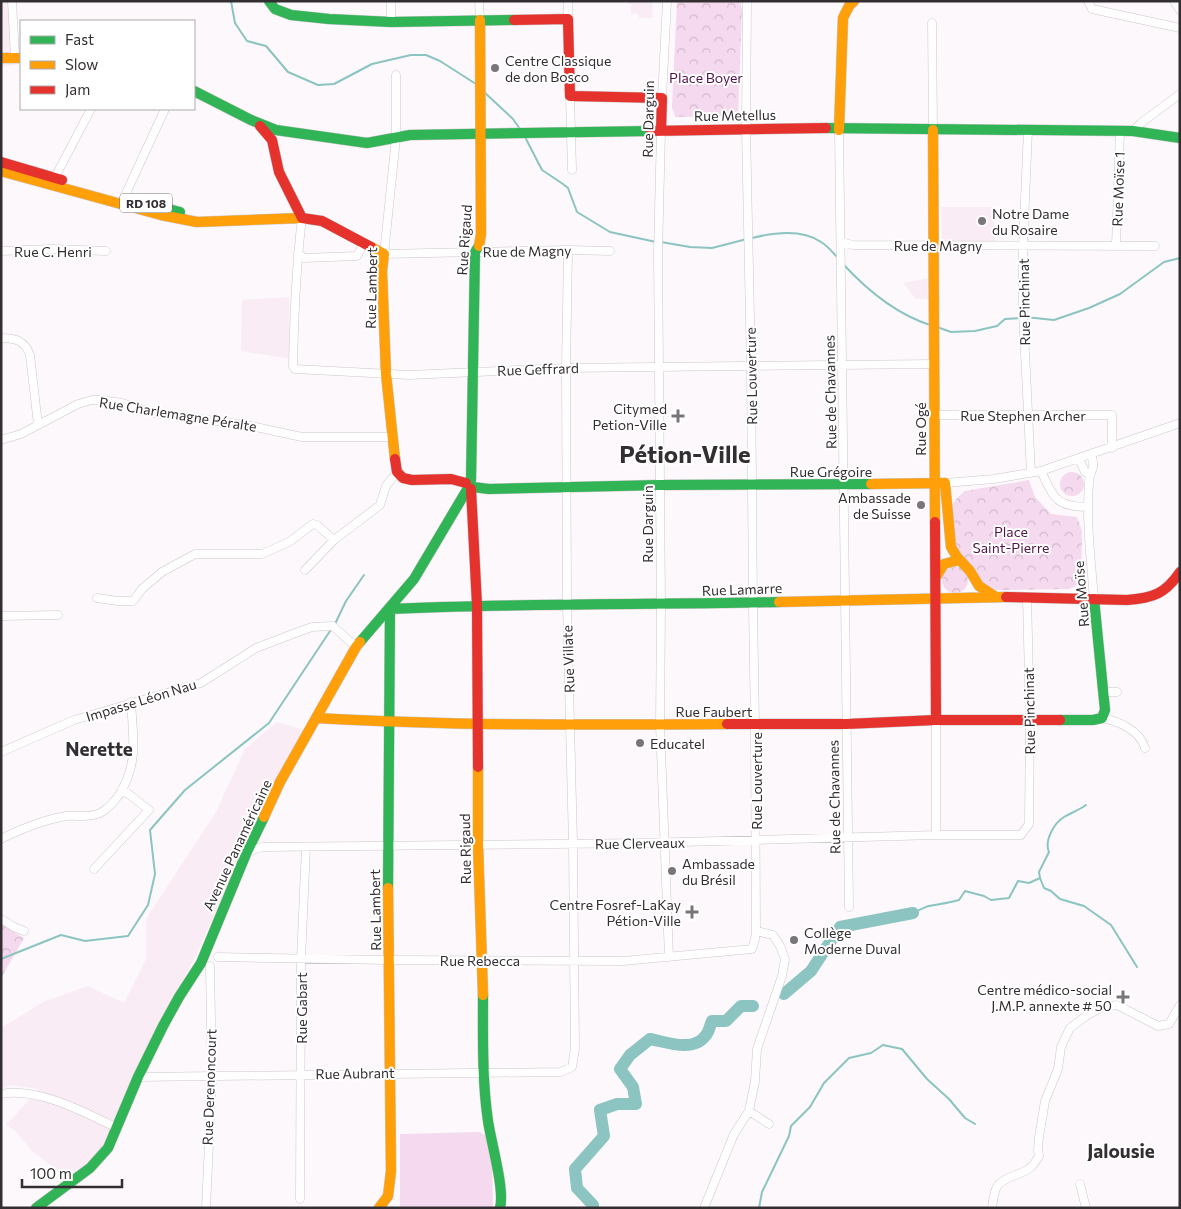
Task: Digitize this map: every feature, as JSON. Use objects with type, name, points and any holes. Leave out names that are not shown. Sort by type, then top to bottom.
[{"type":"main road","points":[[269,1],[275,9],[291,16],[328,19],[391,22],[568,19],[570,96],[662,98]]},
{"type":"main road","name":"Rue de Chavannes","points":[[839,130],[843,18],[854,1]]},
{"type":"main road","name":"Rue Rigaud","points":[[480,20],[481,234],[480,245],[475,252],[470,485],[477,605],[478,844],[484,1072],[488,1120],[499,1181],[500,1208]]},
{"type":"main road","points":[[1,58],[18,57]]},
{"type":"main road","points":[[195,92],[257,123],[272,140],[279,172],[298,218]]},
{"type":"main road","name":"Rue Darguin","points":[[661,130],[662,98]]},
{"type":"main road","name":"Rue Metellus","points":[[257,123],[276,130],[367,143],[410,135],[746,129],[1133,131],[1180,138]]},
{"type":"main road","name":"Rue Ogé","points":[[933,130],[934,415],[940,483],[936,577],[936,720]]},
{"type":"main road","points":[[274,148],[284,134],[292,132]]},
{"type":"main road","name":"RD 108","points":[[1,162],[52,181]]},
{"type":"main road","name":"RD 108","points":[[1,171],[52,181],[123,200],[161,216],[197,222],[287,220],[298,218],[322,221],[384,254]]},
{"type":"main road","name":"Rue Lambert","points":[[384,254],[382,271],[386,374],[397,472]]},
{"type":"main road","name":"Rue Grégoire","points":[[397,472],[403,478],[412,480],[451,479],[481,489],[940,483]]},
{"type":"main road","points":[[940,483],[949,542],[954,553],[982,588],[997,597]]},
{"type":"main road","name":"Avenue Panaméricaine","points":[[36,1208],[95,1164],[108,1148],[138,1077],[179,997],[206,965],[208,945],[216,922],[280,782],[356,647],[414,579],[470,485]]},
{"type":"main road","points":[[936,577],[940,568],[946,562],[959,560]]},
{"type":"main road","name":"Rue Lamarre","points":[[390,609],[477,605],[661,605],[997,597],[1127,600],[1147,598],[1160,594],[1168,588],[1180,572]]},
{"type":"main road","points":[[956,598],[971,589],[975,579]]},
{"type":"main road","name":"Rue Moïse","points":[[1094,599],[1104,692],[1104,714]]},
{"type":"main road","name":"Rue Lambert","points":[[378,1208],[388,1196],[390,1184],[388,722],[390,609]]},
{"type":"main road","name":"Rue Faubert","points":[[317,718],[388,722],[570,725],[755,725],[846,724],[936,720],[1093,720],[1104,714]]},
{"type":"street","points":[[12,1],[18,57]]},
{"type":"street","points":[[391,1],[391,22]]},
{"type":"street","name":"Rue Rigaud","points":[[479,1],[480,20]]},
{"type":"street","points":[[568,1],[568,19]]},
{"type":"street","name":"Rue Darguin","points":[[662,98],[667,1]]},
{"type":"street","name":"Rue Louverture","points":[[742,951],[752,950],[756,931],[750,244],[746,129],[747,1]]},
{"type":"street","points":[[1088,1],[1092,9],[1180,28]]},
{"type":"street","points":[[1174,1],[1180,10]]},
{"type":"street","name":"Rue Ogé","points":[[932,23],[933,130]]},
{"type":"street","name":"Rue Lambert","points":[[384,254],[396,138],[396,75]]},
{"type":"street","points":[[1133,131],[1180,94]]},
{"type":"street","points":[[570,96],[572,170]]},
{"type":"street","points":[[52,181],[90,110]]},
{"type":"street","points":[[123,200],[165,110]]},
{"type":"street","name":"Rue Darguin","points":[[661,130],[658,231],[660,724],[669,957]]},
{"type":"street","name":"Rue de Chavannes","points":[[839,130],[849,907]]},
{"type":"street","name":"Rue Pinchinat","points":[[1028,130],[1023,246],[1024,325],[1031,473]]},
{"type":"street","name":"Rue Moïse 1","points":[[1116,246],[1120,131]]},
{"type":"street","name":"Rue Geffrard","points":[[298,218],[293,366],[295,369],[409,374],[566,368],[934,364]]},
{"type":"street","name":"Rue de Magny","points":[[841,242],[853,245],[1154,246]]},
{"type":"street","points":[[298,253],[304,258],[357,256],[364,243]]},
{"type":"street","name":"Rue C. Henri","points":[[1,251],[52,249],[106,251]]},
{"type":"street","name":"Rue de Magny","points":[[384,254],[568,250],[610,251]]},
{"type":"street","name":"Rue Villate","points":[[568,250],[566,368],[567,604],[574,844],[575,1049],[572,1067]]},
{"type":"street","points":[[1,338],[19,340],[28,349],[38,425]]},
{"type":"street","name":"Rue Charlemagne Péralte","points":[[1,440],[21,434],[78,404],[92,400],[122,403],[154,413],[246,425],[302,437],[392,437]]},
{"type":"street","name":"Rue Stephen Archer","points":[[934,415],[1112,415],[1112,448]]},
{"type":"street","name":"Rue Grégoire","points":[[940,483],[994,479],[1041,471],[1180,424]]},
{"type":"street","name":"Rue Moïse","points":[[1090,455],[1094,464],[1094,469],[1089,474],[1088,507],[1094,599]]},
{"type":"street","points":[[1078,459],[1085,472],[1089,474]]},
{"type":"street","points":[[1041,471],[1054,498],[1070,507],[1088,507]]},
{"type":"street","points":[[305,570],[334,540],[380,505],[386,486],[397,472]]},
{"type":"street","points":[[97,598],[118,601],[133,600],[142,589],[162,572],[195,554],[262,554],[289,542],[314,524],[334,540]]},
{"type":"street","name":"Rue Pinchinat","points":[[1028,597],[1030,824]]},
{"type":"street","points":[[1,616],[58,615]]},
{"type":"street","name":"Impasse Léon Nau","points":[[1,752],[74,720],[201,683],[256,648],[312,627],[333,626],[356,647]]},
{"type":"street","points":[[1104,692],[1117,692]]},
{"type":"street","points":[[1,839],[49,820],[75,815],[94,815],[100,813],[114,802],[127,781],[134,754],[131,702]]},
{"type":"street","points":[[1104,714],[1134,732],[1143,741],[1145,748]]},
{"type":"street","name":"Rue Ogé","points":[[936,720],[936,835]]},
{"type":"street","points":[[94,869],[149,810],[122,789]]},
{"type":"street","name":"Rue Clerveaux","points":[[246,854],[263,847],[756,841],[936,835],[1021,836],[1030,824]]},
{"type":"street","name":"Rue Gabart","points":[[300,1198],[302,959],[306,847]]},
{"type":"street","points":[[1,919],[24,931]]},
{"type":"street","points":[[704,1208],[734,1134],[748,1111],[755,1081],[757,1049],[775,991],[782,976],[785,959],[780,946],[773,935],[756,931]]},
{"type":"street","points":[[206,965],[216,962],[218,957],[215,948],[208,945]]},
{"type":"street","name":"Rue Rebecca","points":[[218,957],[389,960],[623,960],[742,951]]},
{"type":"street","name":"Rue Derenoncourt","points":[[206,965],[212,1077],[206,1208]]},
{"type":"street","points":[[992,1208],[999,1184],[1031,1168],[1039,1156],[1038,1144],[1045,1101],[1058,1069],[1061,1046],[1070,1028],[1086,1016],[1102,1008],[1117,1006],[1158,1026],[1168,1024],[1180,1005]]},
{"type":"street","name":"Rue Aubrant","points":[[138,1077],[562,1072],[572,1067]]},
{"type":"street","points":[[1,1094],[15,1092],[51,1100],[116,1128]]},
{"type":"street","points":[[748,1111],[769,1124]]},
{"type":"street","points":[[1080,1184],[1086,1208]]},
{"type":"shaded area","points":[[1,1],[14,1],[20,64],[1,67]]},
{"type":"shaded area","points":[[628,1],[653,1],[652,18],[639,18],[639,14],[631,14],[631,4],[628,4]]},
{"type":"shaded area","points":[[941,207],[994,207],[995,241],[942,242]]},
{"type":"shaded area","points":[[934,277],[934,299],[916,299],[903,283]]},
{"type":"shaded area","points":[[289,297],[290,359],[241,351],[242,300]]},
{"type":"shaded area","points":[[277,722],[305,730],[264,807],[195,957],[159,1027],[114,1134],[94,1156],[68,1179],[32,1151],[15,1131],[6,1125],[39,1089],[12,1085],[1,1089],[1,1028],[45,1001],[88,986],[124,1003],[146,959],[146,919],[216,812],[245,749]]},
{"type":"green space","name":"Place Boyer","points":[[677,1],[740,1],[742,10],[738,116],[675,117],[672,106]]},
{"type":"green space","points":[[1072,472],[1080,476],[1084,484],[1080,492],[1072,496],[1064,492],[1060,484],[1064,476]]},
{"type":"green space","name":"Place Saint-Pierre","points":[[1029,480],[1035,497],[1051,514],[1077,517],[1082,531],[1081,583],[1069,589],[997,590],[981,583],[972,566],[958,554],[953,530],[952,511],[952,506],[957,498],[965,491]]},
{"type":"green space","points":[[955,567],[964,571],[968,580],[964,589],[955,593],[946,589],[942,580],[946,571]]},
{"type":"green space","points":[[1,924],[24,938],[1,978]]},
{"type":"green space","points":[[480,1132],[486,1136],[492,1151],[493,1208],[400,1208],[400,1134]]},
{"type":"waterway","points":[[231,1],[235,23],[247,41],[266,46],[288,72],[318,85],[334,84],[372,64],[411,55],[426,55],[440,61],[476,84]]},
{"type":"waterway","points":[[483,91],[513,119],[520,129]]},
{"type":"waterway","points":[[525,137],[542,170],[568,188],[577,212],[610,232],[656,242]]},
{"type":"waterway","points":[[752,238],[787,233],[805,235],[824,244],[838,258]]},
{"type":"waterway","points":[[661,242],[690,247],[712,248],[747,239]]},
{"type":"waterway","points":[[1025,317],[1054,320],[1089,308],[1120,294],[1164,262],[1180,258]]},
{"type":"waterway","points":[[843,264],[862,283],[894,308],[930,325]]},
{"type":"waterway","points":[[937,327],[951,332],[975,331],[997,326],[1005,319],[1021,318]]},
{"type":"waterway","points":[[335,624],[346,601],[364,575]]},
{"type":"waterway","points":[[1,959],[61,935],[85,941],[128,936],[148,905],[155,874],[150,830],[185,790],[269,723],[332,628]]},
{"type":"waterway","points":[[913,913],[927,907],[959,900],[965,891],[991,900],[1009,898],[1018,881],[1029,883],[1040,878],[1039,872],[1049,852],[1049,838],[1054,828],[1064,817],[1086,805]]},
{"type":"waterway","points":[[1040,878],[1044,888],[1060,899],[1084,906],[1111,925],[1137,967]]},
{"type":"waterway","points":[[784,994],[811,971],[840,927],[913,913]]},
{"type":"waterway","points":[[593,1208],[593,1205],[577,1188],[575,1169],[604,1136],[600,1110],[617,1104],[636,1104],[633,1087],[620,1069],[630,1055],[650,1039],[680,1045],[694,1044],[707,1034],[712,1021],[726,1021],[741,1006],[753,1006]]},
{"type":"waterway","points":[[759,1208],[762,1192],[789,1136],[791,1126],[810,1107],[824,1083],[849,1058],[871,1053],[883,1045],[902,1049],[927,1079],[949,1099],[965,1118],[975,1124]]},
{"type":"traffic: fast","points":[[269,1],[275,9],[291,15],[329,19],[391,22],[514,20]]},
{"type":"traffic: fast","points":[[195,92],[251,120],[276,130],[367,143],[410,135],[651,131]]},
{"type":"traffic: fast","points":[[826,128],[1133,131],[1180,138]]},
{"type":"traffic: fast","points":[[128,198],[180,212]]},
{"type":"traffic: fast","points":[[471,480],[475,252],[479,246]]},
{"type":"traffic: fast","points":[[473,487],[489,489],[660,485],[871,484]]},
{"type":"traffic: fast","points":[[360,642],[414,579],[468,488]]},
{"type":"traffic: fast","points":[[1060,720],[1093,720],[1102,718],[1105,710],[1094,599]]},
{"type":"traffic: fast","points":[[390,609],[779,602]]},
{"type":"traffic: fast","points":[[388,888],[390,609]]},
{"type":"traffic: fast","points":[[36,1208],[90,1168],[108,1148],[138,1077],[163,1026],[201,963],[246,854],[264,817]]},
{"type":"traffic: fast","points":[[483,995],[485,1090],[488,1121],[501,1190],[500,1208]]},
{"type":"traffic: slow","points":[[839,130],[843,18],[854,1]]},
{"type":"traffic: slow","points":[[479,246],[481,234],[480,20]]},
{"type":"traffic: slow","points":[[1,58],[20,58]]},
{"type":"traffic: slow","points":[[933,130],[935,522]]},
{"type":"traffic: slow","points":[[1,171],[161,215],[197,222],[302,218]]},
{"type":"traffic: slow","points":[[371,247],[384,254],[382,271],[386,374],[395,459]]},
{"type":"traffic: slow","points":[[871,484],[945,483],[951,547],[979,586],[996,597]]},
{"type":"traffic: slow","points":[[936,577],[944,564],[959,560]]},
{"type":"traffic: slow","points":[[779,602],[1006,597]]},
{"type":"traffic: slow","points":[[264,817],[280,782],[360,642]]},
{"type":"traffic: slow","points":[[317,718],[471,724],[727,724]]},
{"type":"traffic: slow","points":[[478,767],[478,844],[483,995]]},
{"type":"traffic: slow","points":[[379,1208],[388,1196],[391,1171],[388,888]]},
{"type":"traffic: jam","points":[[514,20],[568,19],[570,96],[662,98],[661,130]]},
{"type":"traffic: jam","points":[[260,126],[272,140],[279,172],[302,218],[322,221],[371,247]]},
{"type":"traffic: jam","points":[[651,131],[826,128]]},
{"type":"traffic: jam","points":[[1,162],[62,180]]},
{"type":"traffic: jam","points":[[395,459],[397,472],[403,478],[412,480],[451,479],[466,483]]},
{"type":"traffic: jam","points":[[471,489],[477,605],[478,767]]},
{"type":"traffic: jam","points":[[935,522],[936,720]]},
{"type":"traffic: jam","points":[[1006,597],[1136,599],[1158,594],[1180,572]]},
{"type":"traffic: jam","points":[[727,724],[1060,720]]},
{"type":"place","name":"Centre Classique de don Bosco","points":[[495,68]]},
{"type":"place","name":"Notre Dame du Rosaire","points":[[982,221]]},
{"type":"place","name":"Citymed Petion-Ville","points":[[678,416]]},
{"type":"place","name":"Ambassade de Suisse","points":[[921,505]]},
{"type":"place","name":"Educatel","points":[[640,743]]},
{"type":"place","name":"Ambassade du Brésil","points":[[672,871]]},
{"type":"place","name":"Centre Fosref-LaKay Pétion-Ville","points":[[692,912]]},
{"type":"place","name":"Collège Moderne Duval","points":[[794,940]]},
{"type":"place","name":"Centre médico-social J.M.P. annexte # 50","points":[[1123,997]]},
{"type":"district","name":"Pétion-Ville","points":[[685,453]]},
{"type":"district","name":"Nerette","points":[[99,748]]},
{"type":"district","name":"Jalousie","points":[[1121,1150]]}]
